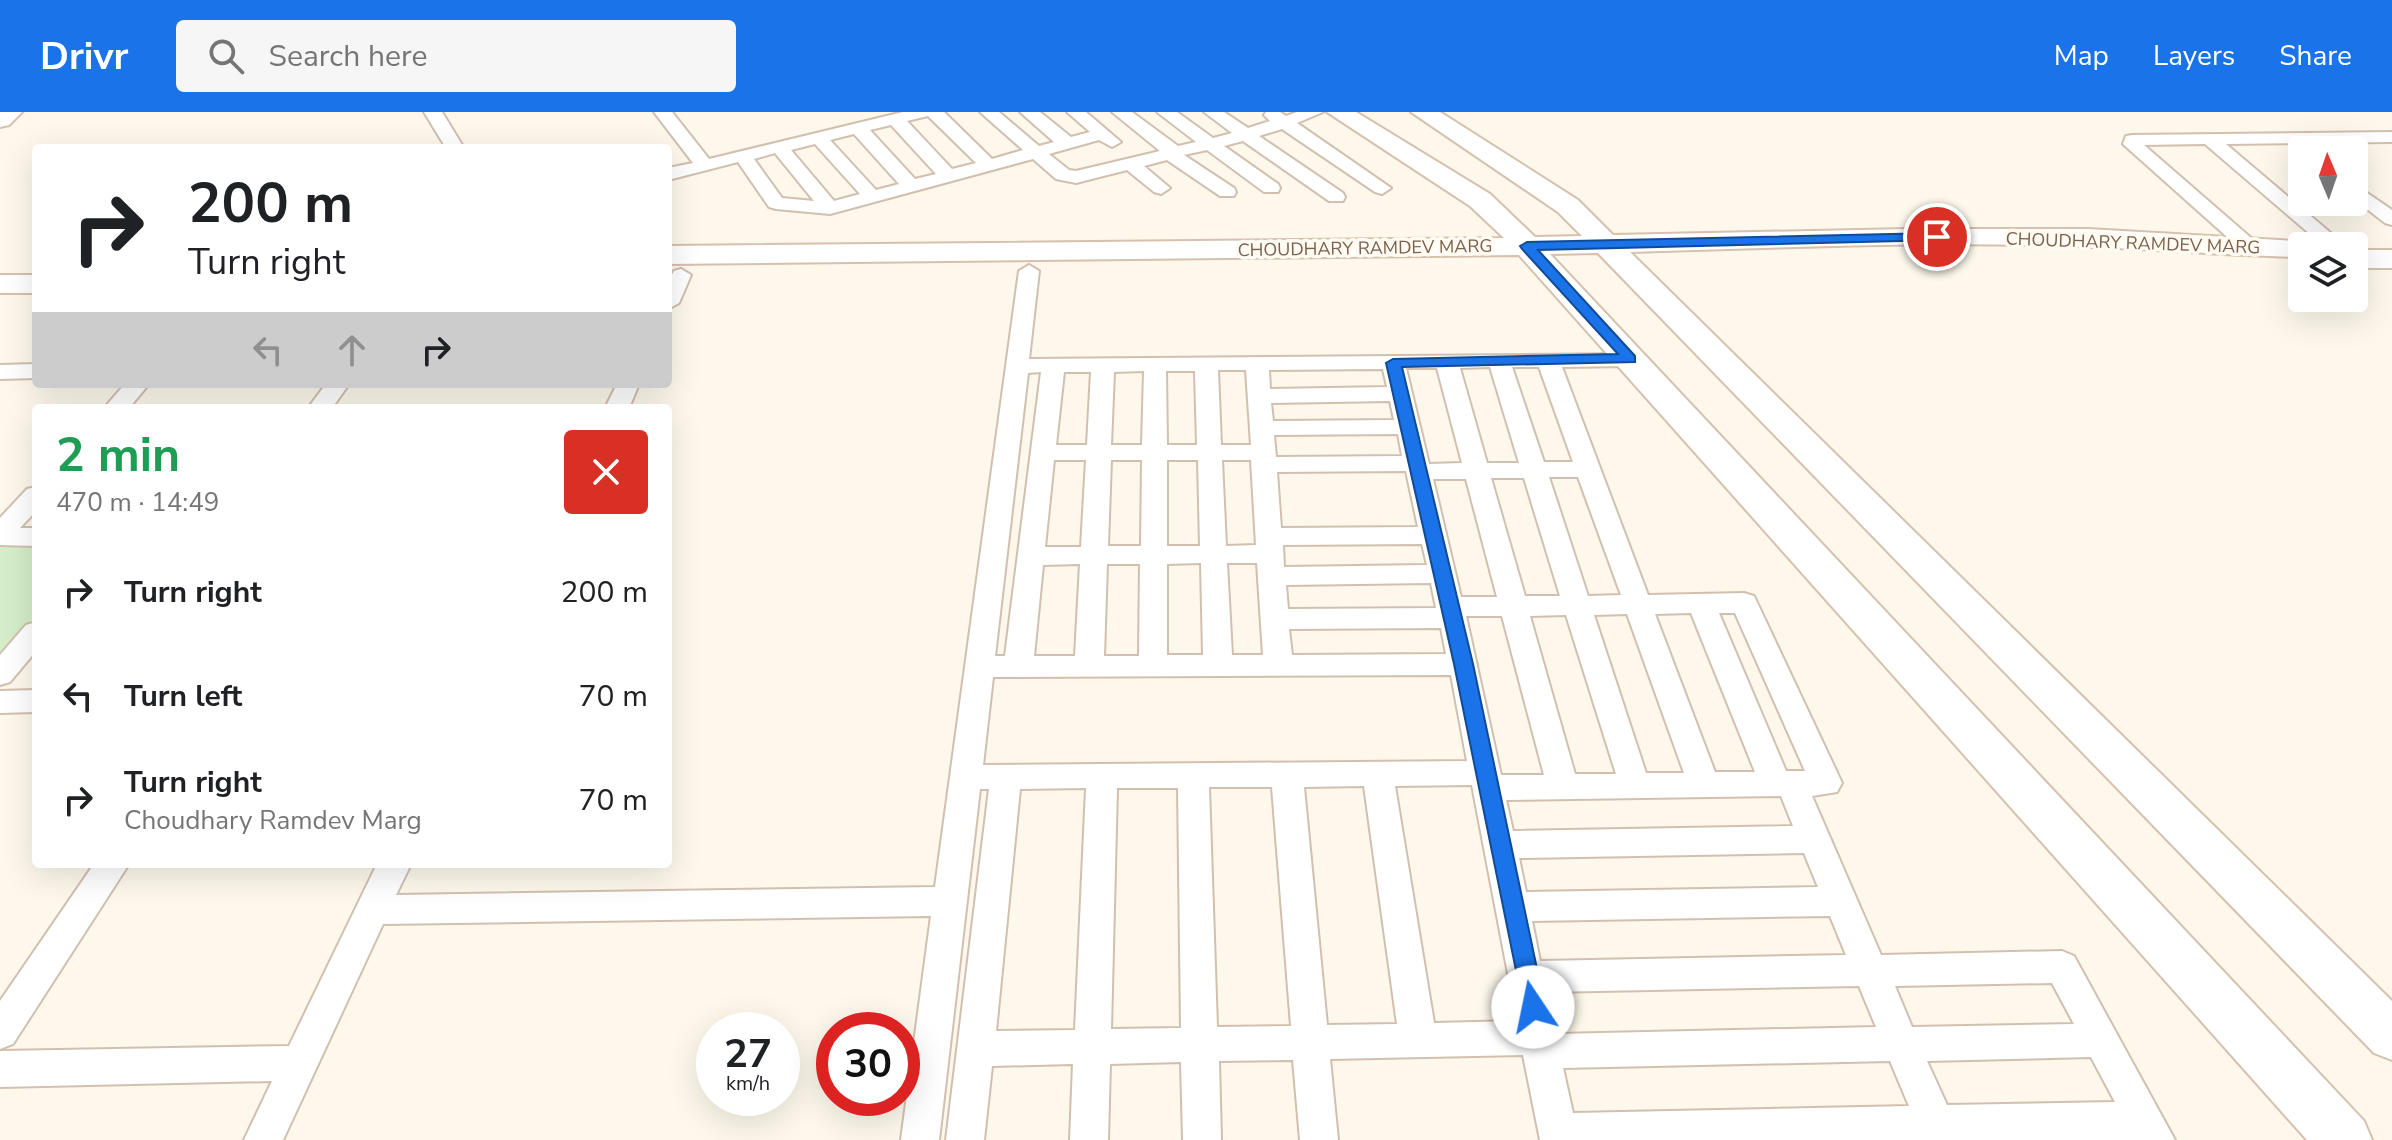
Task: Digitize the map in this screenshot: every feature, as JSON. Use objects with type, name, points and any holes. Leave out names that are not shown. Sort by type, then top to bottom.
[{"type":"street","points":[[0,120],[10,112]]},
{"type":"street","points":[[433,112],[453,144]]},
{"type":"street","points":[[663,112],[704,165]]},
{"type":"street","points":[[672,173],[818,137],[864,121],[895,119],[924,112]]},
{"type":"street","points":[[934,112],[988,165]]},
{"type":"street","points":[[989,112],[1063,175],[1093,174],[1135,164],[1245,135],[1276,117],[1314,112]]},
{"type":"street","points":[[1029,112],[1068,144]]},
{"type":"street","points":[[1076,112],[1161,188]]},
{"type":"street","points":[[1121,112],[1227,192]]},
{"type":"street","points":[[1166,112],[1271,188]]},
{"type":"street","points":[[1213,112],[1336,197]]},
{"type":"street","points":[[1339,112],[1480,200],[1536,256],[2344,1140]]},
{"type":"street","points":[[1423,112],[1568,206],[2392,1036]]},
{"type":"street","points":[[1276,117],[1382,188]]},
{"type":"street","points":[[895,119],[948,176]]},
{"type":"street","points":[[864,121],[911,186]]},
{"type":"street","points":[[743,156],[776,203],[830,208],[1103,134]]},
{"type":"street","points":[[818,137],[872,196]]},
{"type":"street","points":[[2368,138],[2392,137]]},
{"type":"street","points":[[2251,248],[2131,142],[2286,138]]},
{"type":"street","points":[[2209,139],[2319,232]]},
{"type":"street","points":[[2368,141],[2392,158]]},
{"type":"street","points":[[779,147],[830,208]]},
{"type":"street","points":[[2368,201],[2392,219]]},
{"type":"street","name":"CHOUDHARY RAMDEV MARG","points":[[1615,254],[2013,237],[2288,248]]},
{"type":"street","points":[[2368,248],[2392,247]]},
{"type":"street","points":[[672,269],[1029,271],[1615,254],[2288,258]]},
{"type":"street","name":"CHOUDHARY RAMDEV MARG","points":[[672,269],[1536,256]]},
{"type":"street","points":[[2368,259],[2392,259]]},
{"type":"street","points":[[0,262],[32,262]]},
{"type":"street","points":[[920,1140],[1029,271]]},
{"type":"street","points":[[0,284],[32,284]]},
{"type":"street","points":[[1017,366],[1630,359]]},
{"type":"street","points":[[1548,360],[1704,785]]},
{"type":"street","points":[[1499,361],[1635,786]]},
{"type":"street","points":[[1447,362],[1563,787]]},
{"type":"street","points":[[1393,363],[1488,781],[1558,1136],[2151,1130],[2062,967],[1527,977]]},
{"type":"street","points":[[1206,364],[1218,666]]},
{"type":"street","points":[[1257,364],[1278,666]]},
{"type":"street","points":[[1089,666],[1103,365]]},
{"type":"street","points":[[1153,666],[1155,365]]},
{"type":"street","points":[[1018,667],[1053,366]]},
{"type":"street","points":[[0,372],[32,371]]},
{"type":"street","points":[[120,404],[134,388]]},
{"type":"street","points":[[1259,396],[1401,394]]},
{"type":"street","points":[[1043,453],[1209,452],[1263,448],[1408,427]]},
{"type":"street","points":[[1263,448],[1418,468],[1477,471],[1588,469]]},
{"type":"street","points":[[0,535],[32,499]]},
{"type":"street","points":[[0,535],[32,537]]},
{"type":"street","points":[[1270,556],[1433,535]]},
{"type":"street","points":[[1031,556],[1270,556],[1442,574]]},
{"type":"street","points":[[1701,603],[1783,784],[1814,839],[1938,1132]]},
{"type":"street","points":[[967,777],[1378,774],[1563,787],[1826,783],[1744,603],[1514,606],[1451,613],[1275,619]]},
{"type":"street","points":[[0,674],[32,637]]},
{"type":"street","points":[[979,667],[1463,664]]},
{"type":"street","points":[[0,702],[32,701]]},
{"type":"street","points":[[1287,774],[1319,1140]]},
{"type":"street","points":[[1378,774],[1418,1040]]},
{"type":"street","points":[[1193,775],[1202,1140]]},
{"type":"street","points":[[1089,1140],[1102,776]]},
{"type":"street","points":[[965,1140],[1006,777]]},
{"type":"street","points":[[1500,845],[1814,839]]},
{"type":"street","points":[[0,1032],[109,868]]},
{"type":"street","points":[[263,1140],[392,868]]},
{"type":"street","points":[[372,910],[950,901]]},
{"type":"street","points":[[1513,907],[1841,901]]},
{"type":"street","points":[[976,1049],[1418,1040],[1540,1044],[2102,1040]]},
{"type":"street","points":[[0,1069],[298,1063]]},
{"type":"green space","points":[[32,541],[32,620],[0,658],[0,542]]},
{"type":"route","points":[[1533,1007],[1463,664],[1393,363],[1630,359],[1527,246],[1937,237]]}]
